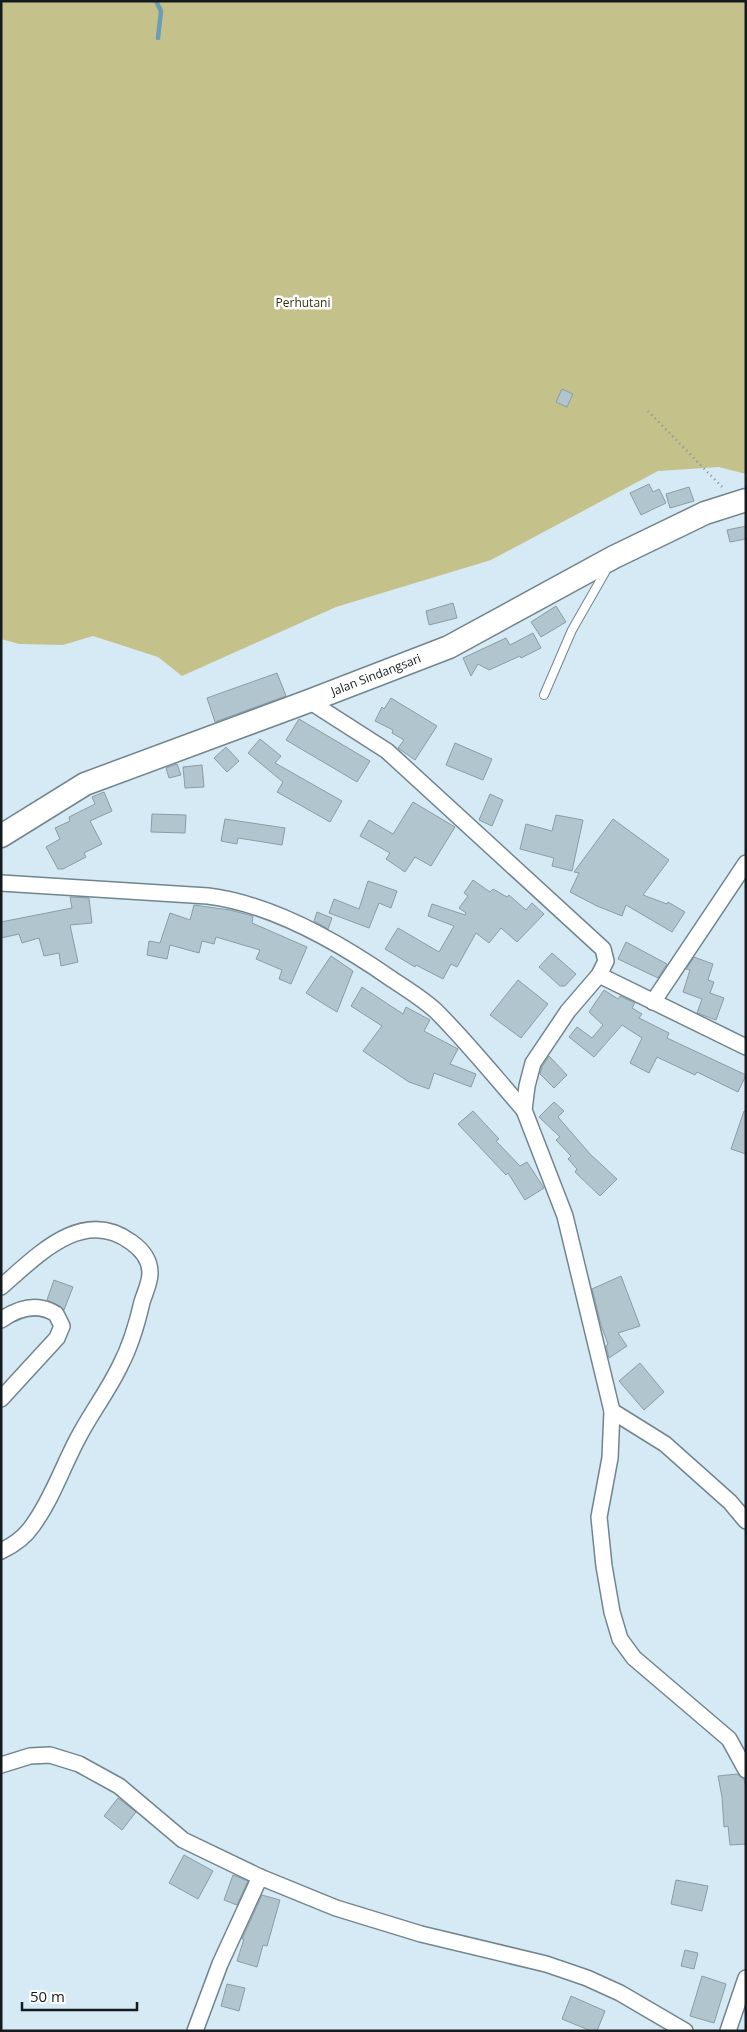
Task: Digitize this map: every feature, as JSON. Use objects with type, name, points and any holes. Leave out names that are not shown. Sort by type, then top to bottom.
[{"type":"main road","name":"Jalan Sindangsari","points":[[1,836],[85,784],[449,647],[614,557],[705,513],[742,502]]},
{"type":"street","points":[[309,701],[388,751],[603,949],[606,961],[598,975],[568,1011],[533,1063],[527,1086],[524,1110]]},
{"type":"street","points":[[653,1002],[746,863]]},
{"type":"street","points":[[1,884],[208,896],[233,899],[264,909],[331,942],[371,965],[435,1010],[524,1110],[565,1216],[612,1411],[610,1458],[599,1517],[604,1566],[612,1612],[620,1639],[634,1658],[729,1739],[746,1770]]},
{"type":"street","points":[[598,975],[746,1047]]},
{"type":"street","points":[[1,1287],[58,1240],[101,1229],[113,1231],[136,1246],[144,1254],[150,1271],[150,1280],[134,1333],[120,1366],[79,1436],[38,1517],[25,1536],[1,1551]]},
{"type":"street","points":[[1,1320],[11,1314],[37,1306],[58,1315],[62,1326],[57,1338],[1,1398]]},
{"type":"street","points":[[612,1411],[665,1444],[730,1502],[746,1521]]},
{"type":"street","points":[[1,1765],[30,1756],[50,1755],[79,1764],[119,1786],[183,1840],[260,1877],[336,1908],[421,1934],[546,1964],[587,1978],[620,1993],[685,2031]]},
{"type":"street","points":[[195,2031],[220,1964],[260,1877]]},
{"type":"street","points":[[728,2031],[746,1978]]},
{"type":"lane","points":[[544,695],[572,630],[614,557]]},
{"type":"path","points":[[648,411],[742,502]]},
{"type":"green space","name":"Perhutani","points":[[1,1],[746,1],[746,474],[719,467],[658,471],[491,560],[336,607],[182,676],[158,657],[93,636],[63,645],[19,644],[1,639]]},
{"type":"building","points":[[562,389],[573,394],[567,407],[556,402]]},
{"type":"building","points":[[649,484],[653,492],[659,489],[666,503],[641,515],[630,493]]},
{"type":"building","points":[[689,487],[694,501],[670,508],[666,494]]},
{"type":"building","points":[[746,526],[746,539],[730,542],[727,530]]},
{"type":"building","points":[[453,603],[457,618],[429,625],[426,611]]},
{"type":"building","points":[[556,606],[566,622],[541,637],[531,622]]},
{"type":"building","points":[[533,633],[541,648],[489,670],[478,664],[471,676],[463,658],[506,638],[510,645]]},
{"type":"building","points":[[277,673],[286,696],[215,722],[207,698]]},
{"type":"building","points":[[391,698],[437,726],[415,760],[398,748],[404,740],[392,733],[393,730],[375,721],[382,707],[384,709]]},
{"type":"building","points":[[299,719],[370,761],[357,782],[286,740]]},
{"type":"building","points":[[260,739],[281,756],[275,763],[342,801],[330,822],[277,792],[283,782],[248,753]]},
{"type":"building","points":[[455,743],[492,759],[483,780],[446,765]]},
{"type":"building","points":[[226,747],[239,761],[227,772],[214,758]]},
{"type":"building","points":[[177,764],[181,775],[169,778],[166,768]]},
{"type":"building","points":[[202,765],[204,787],[185,788],[183,767]]},
{"type":"building","points":[[104,792],[112,811],[90,821],[102,844],[84,853],[86,857],[63,869],[58,869],[46,847],[60,839],[55,828],[70,821],[69,817],[95,804],[92,797]]},
{"type":"building","points":[[490,794],[503,800],[492,826],[479,820]]},
{"type":"building","points":[[413,802],[455,827],[431,866],[415,857],[405,872],[386,859],[390,853],[360,836],[369,820],[393,834]]},
{"type":"building","points":[[152,814],[186,815],[185,833],[151,832]]},
{"type":"building","points":[[556,815],[583,820],[572,871],[552,866],[554,858],[520,849],[526,824],[552,831]]},
{"type":"building","points":[[225,819],[285,828],[282,845],[238,838],[237,844],[221,841]]},
{"type":"building","points":[[613,819],[669,860],[643,895],[667,904],[668,902],[685,912],[672,932],[626,905],[622,916],[570,892],[579,873],[574,872]]},
{"type":"building","points":[[473,880],[490,892],[493,889],[507,897],[509,895],[526,910],[532,903],[544,914],[517,942],[501,928],[489,943],[476,933],[457,967],[451,964],[443,979],[416,965],[415,967],[385,949],[398,928],[439,952],[454,926],[428,916],[432,904],[465,915],[466,913],[459,908],[468,896],[464,893]]},
{"type":"building","points":[[368,881],[397,891],[391,908],[379,903],[369,928],[329,913],[334,899],[359,909]]},
{"type":"building","points":[[70,897],[89,898],[92,923],[70,925],[78,962],[61,966],[59,953],[44,956],[39,938],[22,943],[19,934],[1,938],[1,922],[72,908]]},
{"type":"building","points":[[194,905],[230,910],[253,916],[252,923],[307,947],[291,984],[279,979],[282,970],[256,959],[260,950],[216,937],[214,944],[202,941],[199,953],[170,945],[167,959],[147,955],[149,941],[160,943],[170,913],[190,920]]},
{"type":"building","points":[[317,912],[332,918],[328,929],[314,921]]},
{"type":"building","points":[[626,942],[667,964],[658,978],[618,959]]},
{"type":"building","points":[[552,953],[576,974],[565,986],[560,986],[539,967]]},
{"type":"building","points":[[331,956],[353,971],[337,1012],[306,993]]},
{"type":"building","points":[[694,957],[713,964],[708,980],[714,982],[710,993],[724,998],[716,1020],[697,1013],[702,999],[683,992],[690,970],[686,969]]},
{"type":"building","points":[[518,980],[548,1004],[521,1038],[490,1015]]},
{"type":"building","points":[[362,987],[403,1014],[406,1007],[430,1020],[424,1031],[458,1049],[450,1064],[476,1074],[471,1087],[434,1073],[429,1089],[409,1082],[363,1051],[382,1026],[351,1006]]},
{"type":"building","points":[[604,990],[618,999],[620,996],[635,1003],[632,1008],[642,1014],[639,1018],[669,1033],[667,1038],[746,1075],[738,1092],[697,1072],[695,1075],[657,1057],[649,1073],[630,1063],[642,1038],[622,1025],[594,1057],[569,1037],[577,1027],[592,1038],[603,1025],[589,1012]]},
{"type":"building","points":[[549,1056],[567,1075],[554,1088],[540,1074]]},
{"type":"building","points":[[554,1102],[564,1111],[558,1117],[590,1154],[617,1179],[600,1196],[575,1172],[577,1169],[568,1159],[571,1156],[556,1140],[560,1137],[539,1117]]},
{"type":"building","points":[[473,1111],[499,1139],[496,1141],[520,1166],[527,1162],[544,1188],[525,1200],[508,1173],[506,1175],[458,1124]]},
{"type":"building","points":[[744,1111],[746,1111],[746,1154],[731,1149]]},
{"type":"building","points":[[621,1276],[640,1326],[618,1333],[627,1346],[609,1358],[606,1346],[608,1344],[592,1289]]},
{"type":"building","points":[[54,1280],[73,1287],[64,1310],[47,1300]]},
{"type":"building","points":[[640,1363],[664,1392],[644,1410],[619,1381]]},
{"type":"building","points":[[737,1774],[744,1779],[746,1789],[746,1844],[730,1845],[728,1826],[724,1827],[722,1797],[718,1776]]},
{"type":"building","points":[[118,1798],[136,1812],[122,1830],[104,1816]]},
{"type":"building","points":[[184,1855],[213,1871],[198,1899],[169,1883]]},
{"type":"building","points":[[233,1875],[248,1881],[237,1905],[224,1900]]},
{"type":"building","points":[[676,1880],[708,1886],[702,1911],[671,1904]]},
{"type":"building","points":[[262,1895],[280,1900],[267,1946],[263,1945],[257,1967],[237,1961],[244,1939],[242,1939]]},
{"type":"building","points":[[685,1950],[698,1953],[694,1969],[681,1966]]},
{"type":"building","points":[[702,1976],[726,1984],[714,2023],[690,2016]]},
{"type":"building","points":[[227,1984],[245,1988],[239,2011],[221,2006]]},
{"type":"building","points":[[571,1996],[605,2011],[597,2031],[591,2031],[562,2019]]},
{"type":"waterway","points":[[156,1],[161,11],[158,38]]}]
